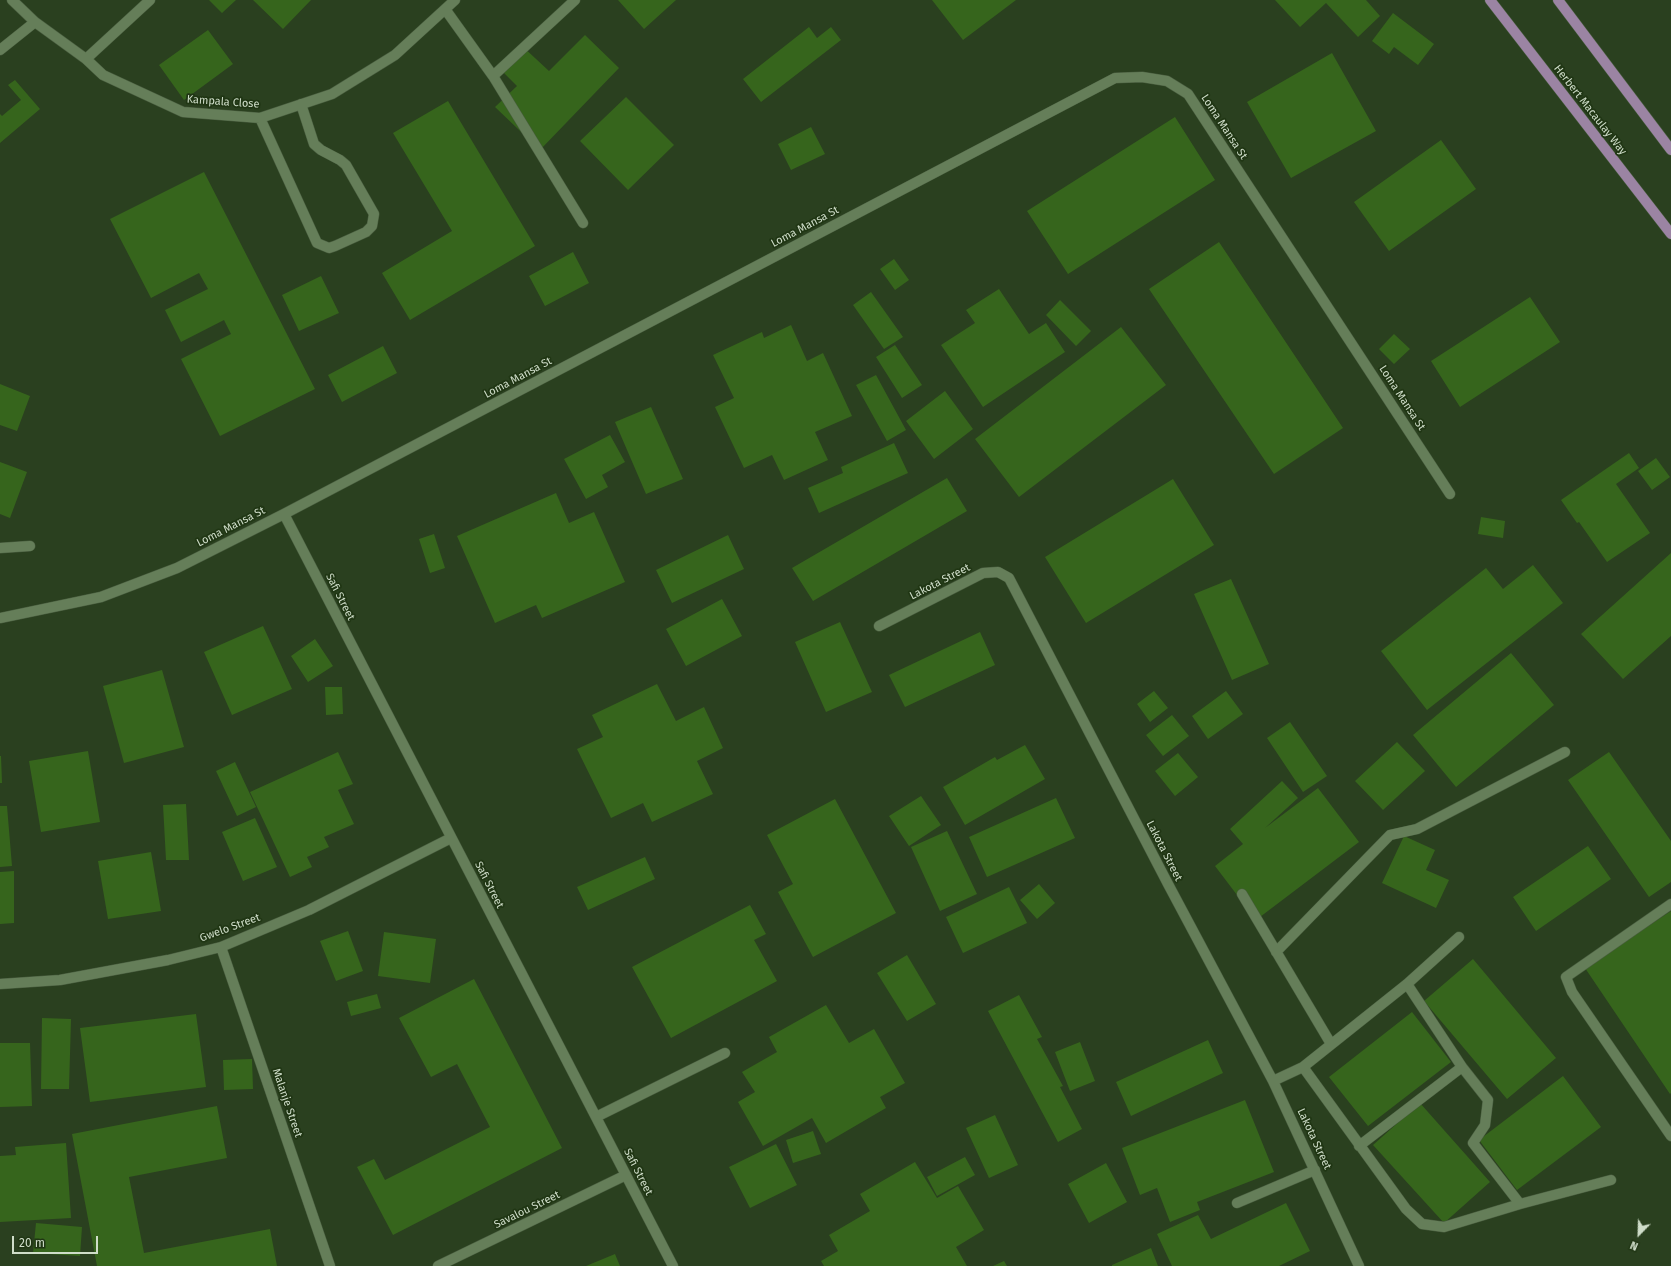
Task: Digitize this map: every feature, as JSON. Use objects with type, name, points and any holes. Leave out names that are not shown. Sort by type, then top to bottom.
[{"type":"main road","name":"Herbert Macaulay Way","points":[[1490,0],[1671,234]]},
{"type":"main road","points":[[1558,0],[1671,150]]},
{"type":"street","name":"Kampala Close","points":[[12,0],[35,22],[86,59],[103,75],[183,112],[260,118],[332,94],[395,55],[455,0]]},
{"type":"street","points":[[86,59],[150,0]]},
{"type":"street","points":[[493,76],[575,0]]},
{"type":"street","points":[[445,9],[493,76],[583,223]]},
{"type":"street","points":[[0,50],[35,22]]},
{"type":"street","name":"Loma Mansa St","points":[[0,618],[101,597],[177,568],[284,514],[1115,78],[1142,77],[1167,81],[1188,94],[1450,494]]},
{"type":"street","points":[[260,118],[317,244],[329,248],[335,246],[366,232],[372,226],[374,214],[346,165],[314,144],[301,104]]},
{"type":"street","name":"Safi Street","points":[[284,514],[673,1266]]},
{"type":"street","points":[[0,548],[30,546]]},
{"type":"street","name":"Lakota Street","points":[[879,626],[983,573],[998,572],[1009,578],[1168,884],[1273,1080],[1359,1266]]},
{"type":"street","points":[[1276,952],[1390,835],[1417,829],[1565,752]]},
{"type":"street","name":"Gwelo Street","points":[[0,984],[60,980],[168,960],[221,947],[309,910],[451,838]]},
{"type":"street","points":[[1242,894],[1331,1044]]},
{"type":"street","points":[[1671,904],[1566,977],[1572,992],[1671,1136]]},
{"type":"street","points":[[1273,1080],[1303,1067],[1407,984],[1459,937]]},
{"type":"street","name":"Malanje Street","points":[[221,947],[330,1266]]},
{"type":"street","points":[[1407,984],[1462,1067],[1488,1100],[1485,1125],[1473,1143],[1520,1204]]},
{"type":"street","points":[[596,1117],[725,1053]]},
{"type":"street","points":[[1303,1067],[1406,1209],[1422,1224],[1444,1227],[1520,1204],[1611,1180]]},
{"type":"street","points":[[1359,1146],[1462,1067]]},
{"type":"street","points":[[1237,1203],[1315,1170]]},
{"type":"street","name":"Savalou Street","points":[[438,1266],[626,1175]]},
{"type":"building","points":[[209,0],[236,0],[222,13]]},
{"type":"building","points":[[253,0],[311,0],[283,29]]},
{"type":"building","points":[[618,0],[676,0],[644,29]]},
{"type":"building","points":[[932,0],[1016,0],[963,40]]},
{"type":"building","points":[[1275,0],[1366,0],[1380,16],[1358,37],[1326,3],[1300,27]]},
{"type":"building","points":[[1393,13],[1434,44],[1418,65],[1394,47],[1389,54],[1372,41]]},
{"type":"building","points":[[809,27],[817,38],[831,27],[841,40],[761,102],[743,79]]},
{"type":"building","points":[[208,30],[233,64],[184,100],[159,65]]},
{"type":"building","points":[[585,35],[619,68],[540,150],[495,107],[517,86],[499,68],[521,45],[549,71]]},
{"type":"building","points":[[1332,53],[1376,131],[1291,178],[1247,102]]},
{"type":"building","points":[[15,80],[40,109],[0,143],[0,114],[2,116],[21,100],[8,85]]},
{"type":"building","points":[[626,97],[674,145],[628,190],[580,141]]},
{"type":"building","points":[[448,101],[535,246],[410,320],[382,273],[452,231],[393,133]]},
{"type":"building","points":[[1175,117],[1215,180],[1068,274],[1027,211]]},
{"type":"building","points":[[811,127],[825,154],[791,170],[778,144]]},
{"type":"building","points":[[1441,140],[1476,189],[1389,251],[1354,202]]},
{"type":"building","points":[[204,172],[315,389],[220,436],[181,359],[231,334],[224,320],[181,342],[165,310],[208,289],[199,273],[151,298],[110,219]]},
{"type":"building","points":[[1219,242],[1343,428],[1274,474],[1149,289]]},
{"type":"building","points":[[573,252],[589,283],[545,306],[529,276]]},
{"type":"building","points":[[894,259],[909,280],[895,290],[880,269]]},
{"type":"building","points":[[321,276],[339,313],[299,331],[282,295]]},
{"type":"building","points":[[999,289],[1029,334],[1046,323],[1065,352],[983,407],[941,345],[975,323],[966,310]]},
{"type":"building","points":[[871,292],[903,337],[884,349],[853,305]]},
{"type":"building","points":[[1530,297],[1560,342],[1460,407],[1431,361]]},
{"type":"building","points":[[1060,300],[1091,331],[1076,346],[1046,315]]},
{"type":"building","points":[[791,325],[807,361],[823,353],[852,416],[815,432],[828,460],[784,480],[772,455],[744,468],[715,407],[734,398],[713,355],[762,332],[764,338]]},
{"type":"building","points":[[1121,327],[1166,385],[1019,497],[975,439]]},
{"type":"building","points":[[1394,334],[1410,349],[1394,364],[1379,349]]},
{"type":"building","points":[[895,345],[922,385],[902,398],[876,357]]},
{"type":"building","points":[[383,346],[397,373],[342,402],[328,375]]},
{"type":"building","points":[[876,375],[906,430],[887,441],[856,385]]},
{"type":"building","points":[[0,384],[30,396],[17,431],[0,425]]},
{"type":"building","points":[[945,391],[973,429],[934,459],[906,421]]},
{"type":"building","points":[[651,407],[683,479],[646,494],[615,422]]},
{"type":"building","points":[[610,435],[625,462],[602,475],[608,487],[586,499],[564,459]]},
{"type":"building","points":[[894,443],[908,473],[819,513],[808,488],[843,473],[841,467]]},
{"type":"building","points":[[1629,453],[1639,468],[1616,484],[1650,533],[1607,562],[1579,522],[1577,523],[1561,500]]},
{"type":"building","points":[[1656,458],[1670,477],[1652,490],[1638,471]]},
{"type":"building","points":[[0,462],[27,472],[10,518],[0,514]]},
{"type":"building","points":[[947,478],[967,511],[813,601],[792,568]]},
{"type":"building","points":[[1173,479],[1214,545],[1086,623],[1045,557]]},
{"type":"building","points":[[556,493],[569,523],[594,512],[625,582],[542,618],[536,605],[495,623],[457,536]]},
{"type":"building","points":[[1481,517],[1505,521],[1503,538],[1478,534]]},
{"type":"building","points":[[434,534],[445,568],[430,573],[419,539]]},
{"type":"building","points":[[728,535],[744,569],[672,603],[656,570]]},
{"type":"building","points":[[1671,553],[1671,636],[1623,679],[1581,634]]},
{"type":"building","points":[[1533,565],[1563,603],[1427,710],[1381,651],[1486,568],[1503,589]]},
{"type":"building","points":[[1231,579],[1269,664],[1232,680],[1194,594]]},
{"type":"building","points":[[722,599],[742,636],[686,666],[666,629]]},
{"type":"building","points":[[840,622],[872,692],[826,712],[795,642]]},
{"type":"building","points":[[263,626],[292,689],[232,715],[204,652]]},
{"type":"building","points":[[980,632],[995,665],[905,707],[889,675]]},
{"type":"building","points":[[315,639],[333,666],[308,682],[291,656]]},
{"type":"building","points":[[1511,653],[1554,705],[1456,787],[1413,735]]},
{"type":"building","points":[[162,670],[184,747],[124,763],[103,686]]},
{"type":"building","points":[[657,684],[676,721],[704,707],[723,748],[697,761],[713,794],[652,822],[643,803],[611,818],[577,749],[603,737],[592,715]]},
{"type":"building","points":[[325,687],[342,687],[343,714],[326,715]]},
{"type":"building","points":[[1154,691],[1168,708],[1150,722],[1137,704]]},
{"type":"building","points":[[1226,691],[1243,714],[1208,739],[1192,716]]},
{"type":"building","points":[[1172,715],[1189,736],[1163,756],[1146,735]]},
{"type":"building","points":[[1290,722],[1327,776],[1303,792],[1267,738]]},
{"type":"building","points":[[1397,742],[1425,771],[1383,810],[1355,781]]},
{"type":"building","points":[[1025,745],[1045,779],[965,825],[943,787],[995,757],[997,760]]},
{"type":"building","points":[[88,751],[100,822],[41,832],[29,761]]},
{"type":"building","points":[[338,752],[353,784],[338,790],[354,824],[324,837],[329,847],[307,857],[312,867],[290,877],[250,792]]},
{"type":"building","points":[[1609,752],[1671,841],[1671,882],[1649,897],[1568,780]]},
{"type":"building","points":[[1178,753],[1198,777],[1175,796],[1155,771]]},
{"type":"building","points":[[1,756],[2,783],[0,783]]},
{"type":"building","points":[[235,762],[256,807],[237,816],[216,771]]},
{"type":"building","points":[[1282,781],[1298,798],[1265,828],[1318,788],[1359,842],[1256,920],[1215,866],[1243,844],[1230,829]]},
{"type":"building","points":[[921,796],[941,825],[909,846],[889,816]]},
{"type":"building","points":[[1056,798],[1075,838],[987,877],[969,837]]},
{"type":"building","points":[[835,799],[896,913],[813,957],[778,892],[793,884],[767,835]]},
{"type":"building","points":[[186,804],[189,860],[166,860],[163,805]]},
{"type":"building","points":[[0,806],[7,806],[12,866],[0,867]]},
{"type":"building","points":[[255,818],[277,867],[243,881],[222,832]]},
{"type":"building","points":[[947,831],[977,894],[940,911],[911,847]]},
{"type":"building","points":[[1404,836],[1435,850],[1426,870],[1449,880],[1436,908],[1382,883]]},
{"type":"building","points":[[1588,846],[1611,879],[1536,931],[1513,897]]},
{"type":"building","points":[[151,852],[161,911],[108,919],[98,861]]},
{"type":"building","points":[[645,857],[655,879],[588,910],[577,887]]},
{"type":"building","points":[[14,871],[14,923],[0,924],[0,872]]},
{"type":"building","points":[[1039,884],[1055,903],[1037,919],[1020,900]]},
{"type":"building","points":[[1009,887],[1027,923],[963,953],[946,917]]},
{"type":"building","points":[[750,905],[766,934],[754,940],[777,981],[671,1038],[632,967]]},
{"type":"building","points":[[1671,911],[1671,1093],[1670,1094],[1585,968]]},
{"type":"building","points":[[348,931],[363,971],[336,981],[320,941]]},
{"type":"building","points":[[384,932],[436,939],[430,983],[378,976]]},
{"type":"building","points":[[907,955],[936,1004],[907,1021],[877,973]]},
{"type":"building","points":[[1473,959],[1556,1058],[1507,1099],[1424,1001]]},
{"type":"building","points":[[474,979],[562,1148],[393,1235],[357,1167],[374,1159],[385,1180],[490,1127],[457,1064],[431,1077],[399,1018]]},
{"type":"building","points":[[377,994],[381,1008],[351,1016],[347,1002]]},
{"type":"building","points":[[1019,995],[1042,1037],[1037,1039],[1063,1086],[1060,1087],[1082,1129],[1058,1142],[988,1011]]},
{"type":"building","points":[[826,1005],[849,1043],[874,1029],[905,1083],[880,1097],[886,1108],[826,1143],[812,1118],[763,1146],[738,1102],[755,1092],[742,1072],[777,1052],[769,1037]]},
{"type":"building","points":[[1412,1012],[1451,1062],[1368,1126],[1329,1077]]},
{"type":"building","points":[[196,1014],[206,1087],[90,1102],[80,1028]]},
{"type":"building","points":[[42,1018],[71,1019],[69,1089],[41,1089]]},
{"type":"building","points":[[1208,1040],[1223,1073],[1131,1116],[1116,1082]]},
{"type":"building","points":[[1080,1042],[1095,1081],[1070,1091],[1055,1052]]},
{"type":"building","points":[[0,1043],[30,1043],[32,1106],[0,1107]]},
{"type":"building","points":[[252,1059],[253,1089],[224,1090],[223,1060]]},
{"type":"building","points":[[1563,1076],[1601,1127],[1517,1190],[1479,1140]]},
{"type":"building","points":[[1245,1100],[1274,1172],[1197,1202],[1200,1210],[1170,1222],[1157,1188],[1140,1195],[1122,1148]]},
{"type":"building","points":[[1420,1103],[1490,1182],[1444,1223],[1373,1145]]},
{"type":"building","points":[[217,1106],[227,1158],[129,1177],[144,1253],[270,1229],[277,1266],[97,1266],[72,1134]]},
{"type":"building","points":[[995,1115],[1018,1165],[989,1178],[966,1128]]},
{"type":"building","points":[[813,1131],[821,1154],[793,1163],[786,1140]]},
{"type":"building","points":[[66,1143],[71,1218],[0,1222],[0,1156],[16,1155],[15,1147]]},
{"type":"building","points":[[776,1144],[797,1185],[750,1208],[729,1167]]},
{"type":"building","points":[[965,1157],[975,1175],[937,1196],[927,1177]]},
{"type":"building","points":[[915,1162],[937,1198],[958,1186],[984,1230],[956,1247],[967,1266],[824,1266],[821,1261],[838,1251],[829,1235],[870,1211],[860,1194]]},
{"type":"building","points":[[1106,1163],[1127,1202],[1089,1223],[1068,1184]]},
{"type":"building","points":[[1286,1203],[1310,1251],[1279,1266],[1172,1266],[1157,1234],[1198,1215],[1211,1239]]},
{"type":"building","points":[[36,1223],[82,1227],[80,1256],[33,1253]]},
{"type":"building","points":[[1151,1248],[1158,1266],[1112,1266],[1112,1265]]},
{"type":"building","points":[[615,1254],[620,1266],[586,1266]]},
{"type":"building","points":[[1004,1261],[1007,1266],[993,1266]]}]
